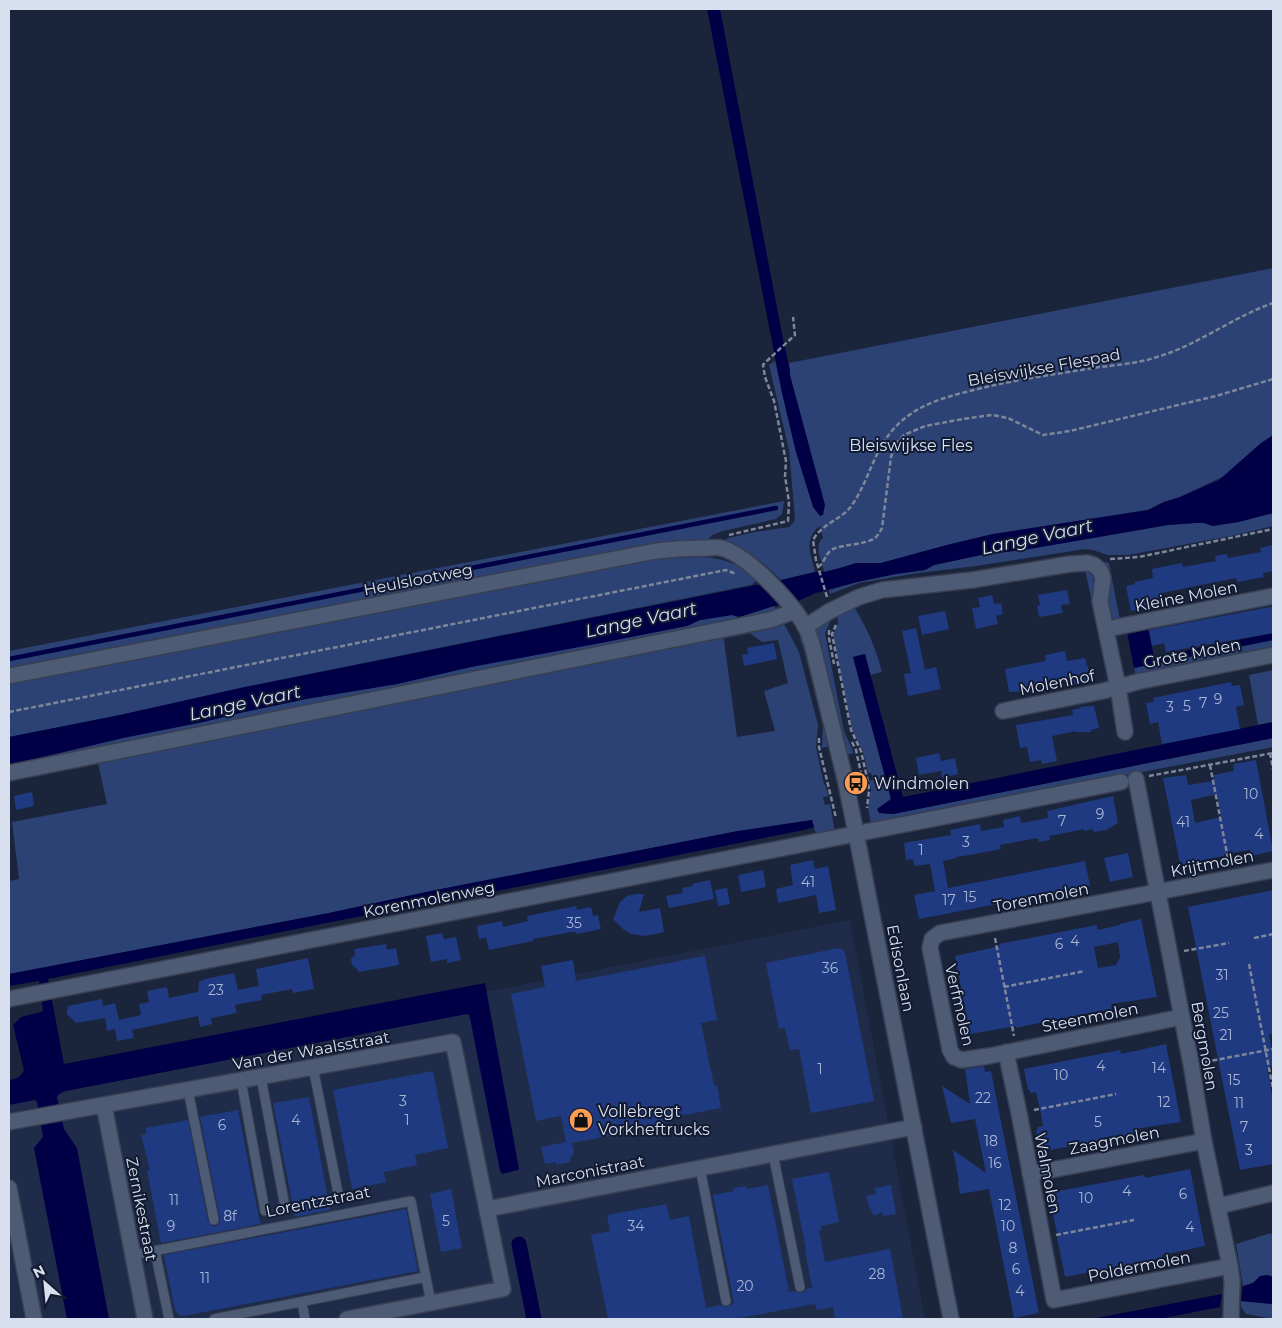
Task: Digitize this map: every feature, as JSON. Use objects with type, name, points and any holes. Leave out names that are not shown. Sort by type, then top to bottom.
[{"type":"street","name":"Heulslootweg","points":[[9,676],[656,551],[692,548],[721,548],[759,571],[795,611],[805,627]]},
{"type":"street","points":[[805,627],[859,597],[882,590],[972,580],[1070,564],[1088,563],[1100,570],[1103,578],[1100,602],[1118,687],[1125,732]]},
{"type":"street","name":"Kleine Molen","points":[[1106,629],[1273,596]]},
{"type":"street","points":[[9,773],[770,620],[795,611]]},
{"type":"street","name":"Edisonlaan","points":[[805,627],[812,644],[863,832],[914,1127],[951,1319]]},
{"type":"street","name":"Grote Molen","points":[[1118,687],[1273,655]]},
{"type":"street","name":"Molenhof","points":[[1003,711],[1118,687]]},
{"type":"street","points":[[863,832],[1128,781]]},
{"type":"street","name":"Bergmolen","points":[[1128,781],[1158,892],[1204,1141],[1219,1206],[1231,1273],[1231,1313]]},
{"type":"street","name":"Korenmolenweg","points":[[9,999],[863,832]]},
{"type":"street","name":"Krijtmolen","points":[[1158,892],[1273,870]]},
{"type":"street","name":"Torenmolen","points":[[932,939],[940,933],[1158,892]]},
{"type":"street","name":"Verfmolen","points":[[932,939],[930,948],[950,1050],[954,1057],[962,1060],[1011,1051]]},
{"type":"street","name":"Steenmolen","points":[[1011,1051],[1182,1016]]},
{"type":"street","name":"Van der Waalsstraat","points":[[9,1122],[452,1042],[487,1209]]},
{"type":"street","name":"Walmolen","points":[[1011,1051],[1019,1113],[1054,1300]]},
{"type":"street","name":"Zernikestraat","points":[[104,1105],[145,1319]]},
{"type":"street","name":"Marconistraat","points":[[487,1209],[914,1127]]},
{"type":"street","name":"Zaagmolen","points":[[1030,1174],[1204,1141]]},
{"type":"street","points":[[9,1188],[34,1319]]},
{"type":"street","points":[[1219,1206],[1273,1193]]},
{"type":"street","points":[[346,1319],[503,1289],[487,1209]]},
{"type":"street","name":"Poldermolen","points":[[1054,1300],[1231,1273]]},
{"type":"lane","points":[[313,1067],[338,1193]]},
{"type":"lane","points":[[260,1077],[285,1207]]},
{"type":"lane","points":[[242,1080],[265,1211]]},
{"type":"lane","points":[[188,1090],[214,1220]]},
{"type":"lane","points":[[773,1154],[800,1287]]},
{"type":"lane","points":[[700,1168],[726,1301]]},
{"type":"lane","name":"Lorentzstraat","points":[[133,1255],[411,1201],[431,1303]]},
{"type":"lane","points":[[155,1251],[169,1319]]},
{"type":"lane","points":[[214,1319],[426,1277]]},
{"type":"lane","points":[[302,1302],[305,1319]]},
{"type":"path","name":"Bleiswijkse Flespad","points":[[834,610],[831,598],[826,594],[818,568],[813,540],[819,531],[846,513],[852,506],[863,489],[883,442],[909,414],[931,402],[998,384],[1156,358],[1186,346],[1258,308],[1273,303]]},
{"type":"path","points":[[730,534],[788,521],[786,461],[774,401],[765,377],[763,365],[795,335],[793,317]]},
{"type":"path","points":[[818,568],[833,549],[876,538],[882,528],[891,457],[895,445],[904,436],[925,426],[963,418],[992,415],[1008,418],[1043,435],[1070,431],[1198,400],[1273,379]]},
{"type":"path","points":[[1139,557],[1273,529]]},
{"type":"path","points":[[9,712],[726,570],[740,576]]},
{"type":"path","points":[[834,610],[837,622],[832,634],[851,730],[861,751],[868,782],[869,791],[863,832]]},
{"type":"path","points":[[1128,781],[1272,753],[1273,769]]},
{"type":"path","points":[[1210,765],[1231,877]]},
{"type":"path","points":[[992,924],[1004,987],[1011,1051]]},
{"type":"path","points":[[1254,938],[1273,934]]},
{"type":"path","points":[[1170,954],[1229,943]]},
{"type":"path","points":[[1248,964],[1273,1089]]},
{"type":"path","points":[[1004,987],[1085,971]]},
{"type":"path","points":[[1191,1064],[1273,1049]]},
{"type":"path","points":[[1019,1113],[1116,1094]]},
{"type":"path","points":[[1042,1238],[1134,1220]]},
{"type":"shaded area","points":[[850,920],[925,1319],[9,1319],[9,1086]]},
{"type":"green space","name":"Bleiswijkse Fles","points":[[1273,268],[1273,466],[1220,478],[1148,510],[993,534],[881,563],[824,572],[818,549],[823,538],[820,526],[811,536],[810,542],[810,553],[815,572],[781,580],[754,557],[732,545],[722,542],[728,538],[789,527],[794,522],[789,450],[769,365],[775,361],[796,452],[782,367],[789,366],[789,363]]},
{"type":"green space","points":[[784,501],[782,514],[776,519],[723,531],[712,535],[707,541],[670,543],[624,549],[9,669],[9,651]]},
{"type":"green space","points":[[1273,513],[1273,526],[1231,536],[1128,555],[1107,555],[1085,549],[859,583],[830,594],[829,590],[895,574],[925,570],[934,565],[981,555],[1029,549],[1168,525],[1204,523],[1213,526]]},
{"type":"green space","points":[[700,557],[731,563],[758,580],[751,585],[245,687],[9,737],[9,684],[635,561]]},
{"type":"green space","points":[[1096,560],[1109,563],[1120,620],[1110,622]]},
{"type":"green space","points":[[1085,569],[1093,576],[1099,626],[1097,627]]},
{"type":"green space","points":[[774,606],[779,614],[9,769],[9,765],[244,712],[306,699],[397,684],[471,667],[687,626],[700,620],[732,615],[739,617]]},
{"type":"green space","points":[[854,607],[871,638],[882,672],[870,675],[865,654],[853,657],[891,799],[878,809],[879,813],[893,814],[1273,738],[1273,747],[871,824],[868,807],[871,790],[869,781],[873,780],[871,773],[868,773],[862,748],[852,730],[833,635],[838,623],[837,616]]},
{"type":"green space","points":[[829,618],[830,622],[825,633],[844,731],[854,753],[846,755],[816,632],[817,628]]},
{"type":"green space","points":[[783,622],[799,652],[818,725],[816,747],[823,780],[829,796],[823,797],[825,805],[830,804],[835,832],[816,835],[812,820],[738,831],[431,891],[329,913],[9,974],[9,881],[19,879],[12,822],[107,804],[97,759],[723,633],[737,737],[775,731],[764,691],[788,683],[778,640],[762,642],[744,629]]},
{"type":"green space","points":[[803,638],[830,746],[822,748],[823,723],[800,639]]},
{"type":"green space","points":[[1273,640],[1273,649],[1136,676],[1134,668]]},
{"type":"green space","points":[[1273,670],[1273,722],[1258,725],[1249,675]]},
{"type":"green space","points":[[1271,1233],[1273,1238],[1273,1277],[1263,1276],[1253,1283],[1243,1286],[1236,1244]]},
{"type":"green space","points":[[1241,1301],[1273,1304],[1273,1319],[1246,1314],[1241,1307]]},
{"type":"water","points":[[707,9],[720,9],[790,375],[825,505],[823,515],[820,516],[813,507],[796,452],[782,393]]},
{"type":"water","name":"Lange Vaart","points":[[1273,435],[1273,513],[1239,522],[1213,526],[1204,523],[1168,525],[1029,549],[981,555],[934,565],[925,570],[857,582],[739,617],[732,615],[700,620],[687,626],[471,667],[397,684],[306,699],[123,738],[9,765],[9,737],[245,687],[815,572],[824,572],[856,563],[881,563],[993,534],[1148,510],[1219,480],[1261,443]]},
{"type":"water","points":[[1148,628],[1154,657],[1273,633],[1273,640],[1134,668],[1127,632]]},
{"type":"water","points":[[865,654],[903,797],[1273,722],[1273,738],[893,814],[879,813],[877,809],[891,799],[853,657]]},
{"type":"water","points":[[812,820],[814,827],[804,830],[48,979],[64,1064],[485,983],[519,1169],[502,1174],[500,1171],[470,1018],[467,1014],[66,1091],[57,1097],[64,1129],[77,1148],[109,1319],[67,1319],[34,1148],[43,1137],[37,1102],[35,1100],[9,1105],[9,1080],[18,1077],[24,1070],[13,1025],[21,1017],[43,1010],[39,981],[9,986],[9,974],[329,913],[431,891],[738,831]]},
{"type":"water","points":[[1268,1275],[1273,1277],[1273,1304],[1241,1301],[1243,1286],[1253,1283],[1260,1276]]},
{"type":"water","points":[[1222,1294],[1220,1307],[1159,1319],[1091,1319]]},
{"type":"building","points":[[1273,545],[1273,571],[1263,573],[1264,577],[1237,582],[1236,578],[1162,593],[1163,599],[1146,602],[1147,605],[1141,607],[1142,609],[1131,611],[1126,586],[1153,578],[1152,569],[1182,563],[1183,567],[1216,561],[1215,556],[1227,554],[1228,558],[1261,552],[1260,548]]},
{"type":"building","points":[[1067,590],[1070,604],[1061,605],[1063,613],[1039,617],[1037,606],[1040,605],[1038,595]]},
{"type":"building","points":[[992,595],[994,604],[1001,603],[1003,614],[996,616],[998,624],[976,629],[972,608],[980,607],[978,598]]},
{"type":"building","points":[[1273,607],[1273,633],[1166,652],[1164,643],[1152,646],[1149,630]]},
{"type":"building","points":[[945,611],[949,629],[922,635],[918,616]]},
{"type":"building","points":[[916,628],[925,670],[936,667],[941,689],[908,696],[904,674],[911,673],[902,631]]},
{"type":"building","points":[[774,643],[777,659],[744,666],[742,655],[748,654],[747,648]]},
{"type":"building","points":[[1065,651],[1067,661],[1085,658],[1088,666],[1089,681],[1067,685],[1066,680],[1031,687],[1024,689],[1024,691],[1009,692],[1005,669],[1046,661],[1045,655]]},
{"type":"building","points":[[1231,682],[1232,686],[1240,685],[1244,705],[1236,707],[1240,729],[1162,744],[1158,722],[1150,724],[1146,703],[1154,702],[1153,698]]},
{"type":"building","points":[[1094,706],[1099,728],[1091,730],[1091,732],[1076,731],[1052,736],[1057,761],[1042,764],[1041,760],[1030,762],[1027,747],[1020,748],[1016,725],[1073,715],[1072,710],[1079,707]]},
{"type":"building","points":[[939,753],[941,761],[955,758],[958,774],[942,778],[941,771],[919,775],[916,758]]},
{"type":"building","points":[[1256,760],[1273,851],[1251,856],[1250,850],[1224,854],[1224,856],[1202,860],[1203,863],[1197,864],[1198,866],[1181,869],[1163,778],[1186,775],[1188,785],[1214,781],[1213,775],[1234,771],[1233,764]],"holes":[[[1217,794],[1221,817],[1195,823],[1191,800]]]},
{"type":"building","points":[[32,792],[34,806],[16,810],[14,796]]},
{"type":"building","points":[[1113,796],[1118,823],[1106,830],[1094,832],[1093,829],[1084,831],[1084,829],[1049,836],[1050,840],[1039,842],[1038,838],[1000,845],[1001,849],[943,861],[948,888],[1085,861],[1090,886],[919,919],[914,895],[935,891],[930,864],[914,866],[913,859],[906,860],[904,843],[951,835],[950,830],[980,824],[981,831],[1004,827],[1003,820],[1020,816],[1021,823],[1048,818],[1047,811]]},
{"type":"building","points":[[1128,853],[1133,877],[1110,882],[1104,858]]},
{"type":"building","points":[[813,860],[815,869],[828,866],[836,910],[819,913],[816,895],[778,903],[776,889],[793,885],[790,865]]},
{"type":"building","points":[[763,870],[766,887],[741,892],[738,875]]},
{"type":"building","points":[[710,880],[714,899],[669,908],[666,896],[683,893],[682,888]]},
{"type":"building","points":[[727,888],[730,904],[718,906],[715,890]]},
{"type":"building","points":[[1273,890],[1273,1034],[1269,1034],[1273,1066],[1267,1067],[1273,1100],[1273,1164],[1240,1170],[1188,907]]},
{"type":"building","points":[[644,894],[639,912],[660,908],[664,932],[645,936],[631,934],[613,919],[620,902],[627,896]]},
{"type":"building","points":[[576,906],[577,910],[591,907],[593,916],[598,915],[601,929],[533,939],[533,941],[489,950],[486,938],[479,939],[477,926],[502,921],[503,927],[528,921],[527,916]]},
{"type":"building","points":[[1141,919],[1157,997],[1111,1004],[1112,1009],[1016,1028],[1016,1026],[970,1034],[955,956],[1000,946],[999,944],[1081,928],[1097,925],[1098,930]],"holes":[[[1118,942],[1120,957],[1116,965],[1098,968],[1094,947]]]},
{"type":"building","points":[[442,933],[444,939],[456,937],[461,960],[447,963],[447,959],[431,962],[426,936]]},
{"type":"building","points":[[386,944],[387,950],[396,948],[399,965],[358,972],[352,965],[351,959],[355,955],[354,949]]},
{"type":"building","points":[[838,948],[845,953],[874,1101],[811,1113],[799,1049],[790,1050],[785,1028],[779,1029],[766,963]]},
{"type":"building","points":[[705,956],[717,1020],[701,1023],[714,1085],[717,1085],[721,1108],[664,1119],[665,1125],[572,1143],[574,1152],[570,1162],[556,1165],[556,1162],[545,1164],[541,1147],[566,1142],[561,1116],[536,1121],[511,994],[545,987],[541,966],[573,960],[576,981]]},
{"type":"building","points":[[308,958],[314,989],[293,993],[292,989],[261,995],[262,1000],[235,1005],[237,1013],[211,1018],[212,1024],[200,1027],[198,1016],[132,1030],[134,1038],[117,1041],[115,1029],[107,1031],[105,1018],[76,1023],[67,1014],[68,1006],[102,999],[103,1006],[115,1003],[119,1020],[141,1015],[139,1004],[149,1002],[147,991],[167,987],[169,998],[198,992],[199,982],[234,973],[238,990],[259,986],[256,969]]},
{"type":"building","points":[[1166,1044],[1181,1122],[1135,1129],[1136,1134],[1040,1152],[1036,1131],[1038,1130],[1037,1127],[1043,1126],[1041,1114],[1036,1092],[1030,1093],[1030,1090],[1028,1090],[1024,1069],[1120,1050],[1121,1054]]},
{"type":"building","points":[[984,1066],[985,1072],[991,1071],[1039,1313],[1014,1318],[989,1189],[960,1194],[953,1150],[986,1173],[975,1119],[951,1123],[942,1086],[970,1104],[965,1069]]},
{"type":"building","points":[[433,1071],[448,1148],[415,1155],[417,1165],[384,1172],[386,1182],[352,1189],[333,1090]]},
{"type":"building","points":[[309,1097],[330,1210],[295,1217],[273,1103]]},
{"type":"building","points":[[238,1110],[261,1224],[161,1243],[147,1170],[150,1170],[141,1135],[146,1134],[146,1128],[188,1120],[208,1221],[212,1226],[216,1226],[220,1219],[200,1117]]},
{"type":"building","points":[[1190,1169],[1205,1246],[1162,1255],[1162,1258],[1065,1277],[1048,1193],[1144,1175],[1145,1178]]},
{"type":"building","points":[[829,1172],[839,1222],[821,1226],[822,1230],[819,1231],[825,1262],[890,1249],[903,1319],[835,1319],[833,1307],[817,1310],[815,1304],[734,1319],[608,1319],[591,1235],[610,1231],[607,1215],[666,1204],[670,1220],[689,1216],[706,1308],[721,1305],[727,1307],[734,1303],[713,1195],[734,1191],[734,1188],[746,1186],[747,1189],[768,1185],[789,1292],[801,1293],[806,1289],[812,1288],[792,1179]]},
{"type":"building","points":[[891,1185],[896,1214],[883,1216],[882,1212],[874,1216],[866,1196],[876,1194],[875,1188]]},
{"type":"building","points":[[451,1189],[462,1248],[441,1252],[430,1194]]},
{"type":"building","points":[[406,1209],[418,1271],[183,1316],[179,1315],[175,1310],[164,1255]]},
{"type":"waterway","points":[[9,659],[776,508]]},
{"type":"waterway","points":[[519,1244],[534,1319]]},
{"type":"place","name":"Windmolen","points":[[856,783]]},
{"type":"place","name":"Vollebregt Vorkheftrucks","points":[[581,1120]]}]
